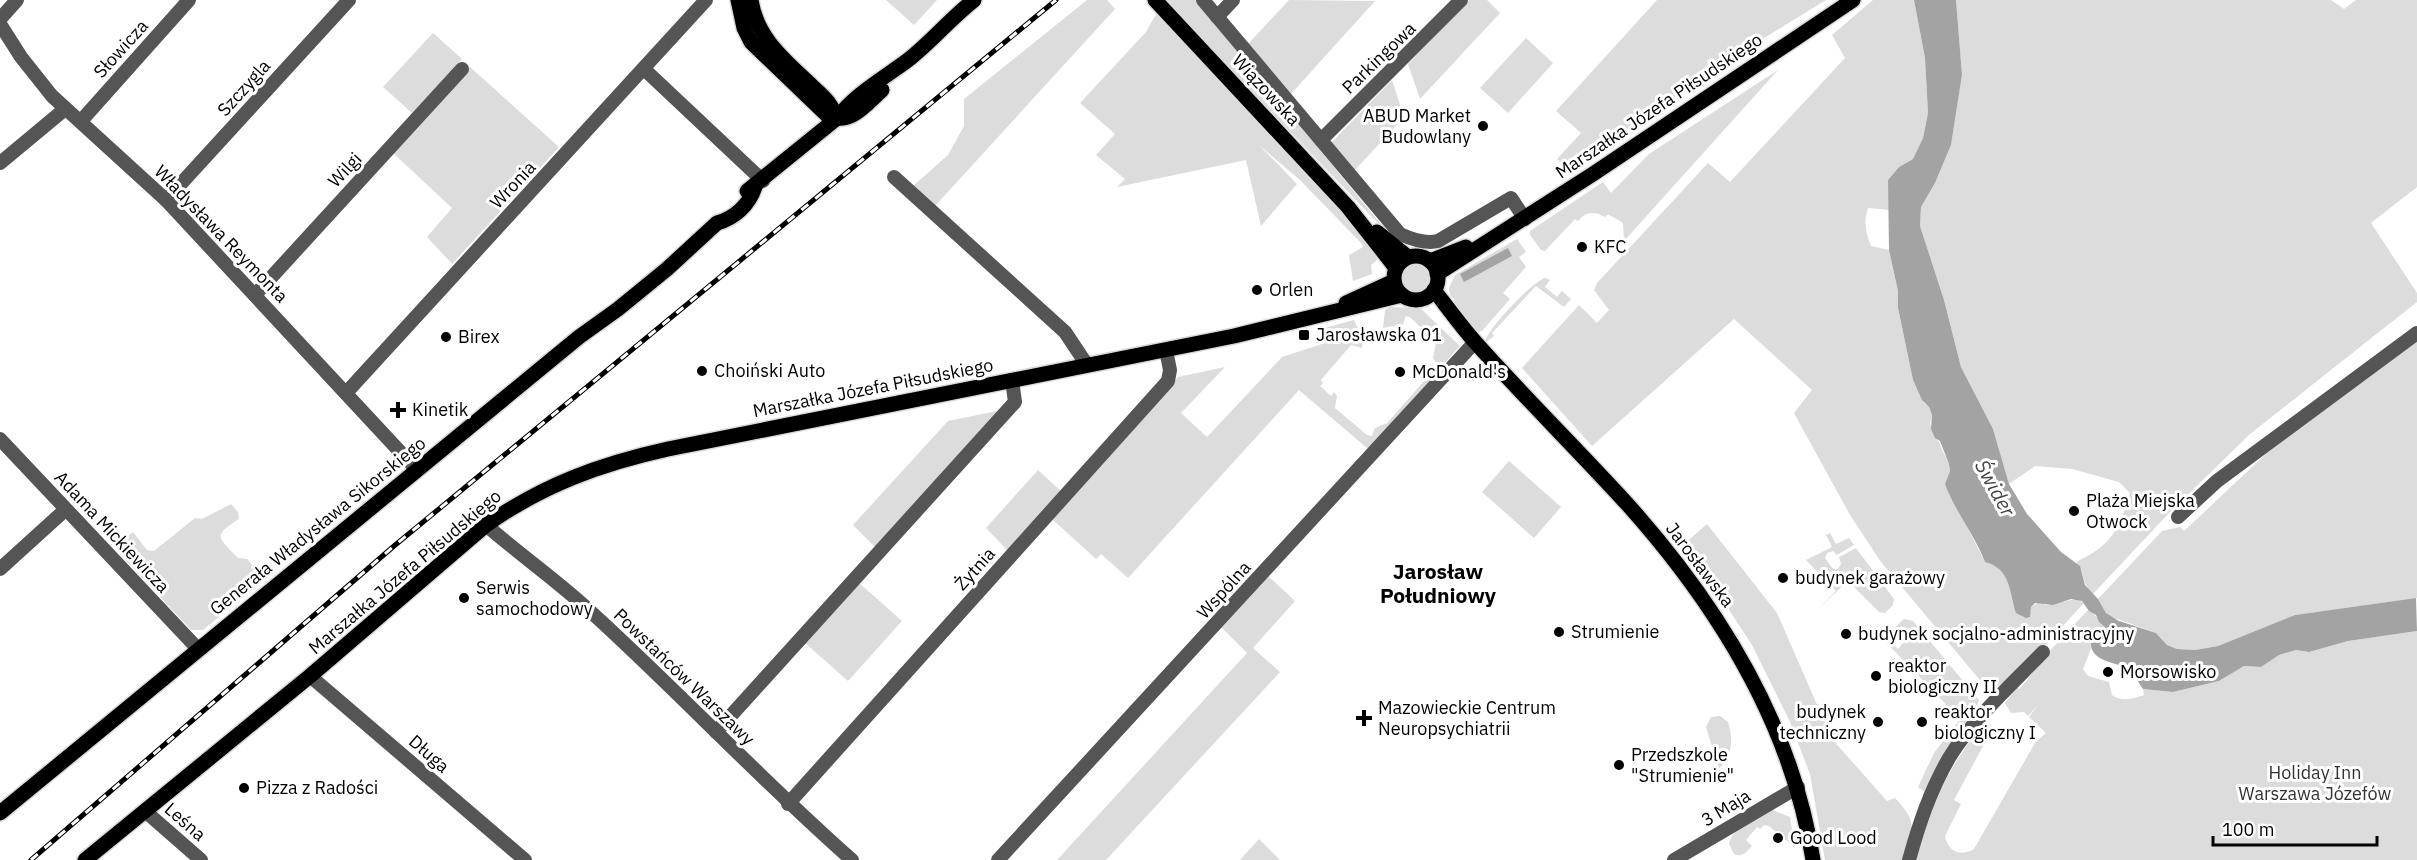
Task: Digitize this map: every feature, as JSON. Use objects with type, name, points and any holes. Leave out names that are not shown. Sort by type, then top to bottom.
[{"type":"main road","points":[[738,0],[744,28],[751,42],[823,113],[836,119]]},
{"type":"main road","points":[[751,0],[757,22],[770,44],[829,101],[836,119]]},
{"type":"main road","name":"Generała Władysława Sikorskiego","points":[[0,813],[579,337],[648,284],[717,223],[720,214],[726,208],[759,184],[873,85],[907,60],[974,0]]},
{"type":"main road","name":"Wiązowska","points":[[1155,0],[1348,207],[1408,257]]},
{"type":"main road","name":"Marszałka Józefa Piłsudskiego","points":[[1432,281],[1485,242],[1525,219],[1853,0]]},
{"type":"main road","name":"Wiązowska","points":[[1348,207],[1395,274],[1402,295]]},
{"type":"main road","points":[[1402,295],[1413,300],[1432,281],[1416,256],[1408,257]]},
{"type":"main road","name":"Marszałka Józefa Piłsudskiego","points":[[1304,319],[1395,274],[1408,257]]},
{"type":"main road","name":"Jarosławska","points":[[1432,281],[1475,342],[1629,506],[1701,595],[1728,635],[1756,687],[1782,744],[1798,787],[1813,860]]},
{"type":"main road","name":"Marszałka Józefa Piłsudskiego","points":[[85,860],[310,676],[486,525],[532,495],[585,472],[627,458],[1166,350],[1402,295]]},
{"type":"street","points":[[0,22],[18,0]]},
{"type":"street","name":"Słowicza","points":[[81,121],[189,0]]},
{"type":"street","name":"Szczygla","points":[[166,200],[349,0]]},
{"type":"street","name":"Wronia","points":[[346,393],[706,0]]},
{"type":"street","points":[[1203,0],[1400,234],[1431,243],[1438,241],[1511,198],[1525,219]]},
{"type":"street","points":[[1217,17],[1233,0]]},
{"type":"street","name":"Parkingowa","points":[[1320,140],[1461,0]]},
{"type":"street","name":"Władysława Reymonta","points":[[0,22],[45,89],[166,200],[417,470]]},
{"type":"street","name":"Wilgi","points":[[255,296],[462,69]]},
{"type":"street","points":[[644,69],[759,184]]},
{"type":"street","points":[[0,163],[65,109]]},
{"type":"street","points":[[894,177],[1065,332],[1087,365]]},
{"type":"street","points":[[2178,517],[2217,482],[2417,333]]},
{"type":"street","name":"Wspólna","points":[[998,860],[1475,342]]},
{"type":"street","name":"Żytnia","points":[[788,804],[1168,381],[1170,370],[1166,350]]},
{"type":"street","points":[[716,732],[1015,402],[1012,380]]},
{"type":"street","name":"Adama Mickiewicza","points":[[0,439],[198,650]]},
{"type":"street","points":[[0,569],[65,510]]},
{"type":"street","name":"Powstańców Warszawy","points":[[486,525],[590,610],[788,804],[852,860]]},
{"type":"street","points":[[1909,860],[1925,807],[1950,758],[1973,727],[2043,652]]},
{"type":"street","name":"Długa","points":[[310,676],[525,860]]},
{"type":"street","name":"3 Maja","points":[[1674,860],[1798,787]]},
{"type":"street","name":"Leśna","points":[[145,811],[201,860]]},
{"type":"green space","points":[[886,0],[937,0],[914,25]]},
{"type":"green space","points":[[1087,0],[1107,0],[1115,9],[935,206],[913,186],[948,155],[964,126],[964,99]]},
{"type":"green space","points":[[1167,0],[1197,0],[1393,239],[1214,52]]},
{"type":"green space","points":[[1289,0],[1375,1],[1290,95],[1247,45]]},
{"type":"green space","points":[[1469,0],[1487,0],[1500,13],[1420,99],[1408,64]]},
{"type":"green space","points":[[1657,0],[1826,0],[1764,38],[1568,169],[1557,159],[1581,133],[1556,111]]},
{"type":"green space","points":[[1873,0],[1914,0],[1925,58],[1928,113],[1923,138],[1913,159],[1899,167],[1888,180],[1889,210],[1868,208],[1865,222],[1871,246],[1889,250],[1913,380],[1924,403],[1929,407],[1932,415],[1930,424],[1949,464],[1950,471],[1945,484],[1985,562],[1992,564],[2005,576],[2013,601],[2031,612],[2031,607],[2039,602],[2046,605],[2077,599],[2084,603],[2027,663],[1995,687],[1984,684],[1979,679],[1881,562],[1850,515],[1794,413],[1812,390],[1734,319],[1592,446],[1522,368],[1579,305],[1597,323],[1609,310],[1594,290],[1597,283],[1708,163],[1730,182],[1845,58],[1832,35]]},
{"type":"green space","points":[[1956,0],[2331,0],[2344,9],[2356,0],[2417,0],[2417,187],[2371,223],[2417,293],[2417,302],[2250,434],[2169,513],[2093,594],[2087,587],[2076,562],[2098,549],[2112,535],[2118,527],[2130,493],[2119,482],[2072,469],[2035,466],[2009,484],[1993,429],[1961,367],[1944,300],[1920,226],[1921,207],[1935,183],[1951,145],[1962,75]]},
{"type":"green space","points":[[1156,14],[1379,253],[1377,260],[1371,265],[1372,274],[1353,281],[1349,255],[1363,247],[1362,244],[1300,180],[1259,145],[1297,184],[1261,226],[1246,160],[1117,187],[1125,179],[1096,155],[1115,134],[1080,103],[1146,32]]},
{"type":"green space","points":[[433,33],[462,59],[412,113],[383,87]]},
{"type":"green space","points":[[1526,38],[1553,63],[1508,113],[1480,88]]},
{"type":"green space","points":[[470,67],[559,147],[452,264],[427,237],[452,208],[393,153]]},
{"type":"green space","points":[[1778,70],[1624,241],[1623,223],[1608,214],[1605,217],[1594,213],[1584,215],[1578,221],[1575,219],[1545,251],[1541,250],[1530,235],[1530,231],[1603,182],[1611,193],[1649,154]]},
{"type":"green space","points":[[1392,80],[1404,117],[1355,170],[1330,144]]},
{"type":"green space","points":[[1517,239],[1526,252],[1519,257],[1526,267],[1503,293],[1510,299],[1482,331],[1476,333],[1451,303],[1455,300],[1450,295],[1449,288],[1455,275]]},
{"type":"green space","points":[[1415,264],[1425,268],[1429,278],[1425,288],[1415,292],[1405,288],[1401,278],[1405,268]]},
{"type":"green space","points":[[1545,278],[1550,280],[1545,287],[1557,297],[1562,291],[1571,299],[1564,307],[1536,286],[1492,333],[1494,336],[1485,343],[1493,328],[1510,307]]},
{"type":"green space","points":[[1390,307],[1420,308],[1460,346],[1440,368],[1433,358],[1436,342],[1411,318],[1406,316],[1403,324],[1383,328],[1385,310]]},
{"type":"green space","points":[[1354,320],[1363,340],[1362,348],[1351,345],[1321,380],[1323,383],[1320,386],[1331,396],[1334,392],[1337,396],[1335,408],[1367,435],[1372,436],[1375,428],[1387,423],[1425,380],[1429,377],[1432,379],[1368,449],[1299,390],[1128,578],[1101,554],[1096,559],[1051,518],[1178,377],[1225,367],[1181,413],[1207,437],[1282,357],[1328,342],[1325,328]]},
{"type":"green space","points":[[2417,337],[2417,598],[2295,615],[2218,646],[2195,650],[2177,649],[2167,645],[2156,633],[2106,613],[2098,599],[2162,531],[2180,527],[2184,531],[2267,453]]},
{"type":"green space","points":[[1002,410],[876,548],[853,525],[948,421]]},
{"type":"green space","points":[[1509,461],[1561,507],[1534,538],[1482,492]]},
{"type":"green space","points":[[1038,470],[1062,492],[1008,551],[986,528]]},
{"type":"green space","points":[[231,504],[238,512],[239,519],[225,529],[221,537],[222,541],[238,558],[247,559],[265,579],[203,630],[191,630],[117,551],[116,545],[133,532],[147,550],[154,551],[195,518],[202,519]]},
{"type":"green space","points":[[1707,524],[1777,613],[1832,739],[1887,801],[1895,798],[1908,814],[1912,826],[1905,860],[1825,860],[1810,774],[1790,722],[1752,645],[1712,584],[1682,546]]},
{"type":"green space","points":[[1830,533],[1836,544],[1849,538],[1854,545],[1837,555],[1833,551],[1827,553],[1825,558],[1833,569],[1838,569],[1841,564],[1839,557],[1856,548],[1894,599],[1893,605],[1885,613],[1879,612],[1848,581],[1818,609],[1836,591],[1806,560],[1832,547],[1826,535]]},
{"type":"green space","points":[[1268,576],[1295,601],[1253,648],[1280,672],[1106,860],[1057,860],[1247,653],[1221,627]]},
{"type":"green space","points":[[858,582],[902,621],[848,681],[804,642]]},
{"type":"green space","name":"Holiday Inn Warszawa Józefów","points":[[2088,610],[2105,627],[2104,632],[2094,634],[2083,669],[2088,676],[2109,682],[2112,695],[2123,699],[2144,695],[2143,689],[2173,692],[2219,681],[2244,666],[2261,667],[2279,655],[2296,650],[2309,652],[2348,641],[2417,631],[2417,860],[1915,860],[1927,824],[1949,773],[1982,727],[1990,733],[1954,800],[1961,804],[1945,836],[1949,846],[1956,852],[1964,853],[1974,849],[2035,743],[2046,733],[2029,717],[2038,705],[2028,716],[2024,712],[2011,713],[2005,703],[2017,687],[2020,689],[2046,655]]},
{"type":"green space","points":[[1904,619],[1913,621],[1979,700],[1976,710],[1967,720],[1969,724],[1925,792],[1918,787],[1934,753],[1960,719],[1880,636],[1885,635],[1898,649],[1904,642],[1892,630]]},
{"type":"green space","points":[[1720,716],[1728,722],[1731,747],[1727,759],[1719,768],[1706,727],[1711,717]]},
{"type":"green space","points":[[1770,809],[1790,817],[1795,848],[1769,826],[1764,825],[1760,829],[1757,827],[1746,840],[1752,846],[1746,852],[1742,855],[1734,854],[1729,844],[1735,832],[1745,823]]},
{"type":"green space","points":[[1259,839],[1280,860],[1240,860]]},
{"type":"water","name":"Świder","points":[[1914,0],[1956,0],[1962,75],[1951,145],[1935,183],[1921,207],[1920,226],[1944,300],[1961,367],[1993,429],[2009,484],[2027,514],[2061,552],[2080,566],[2085,585],[2098,599],[2106,613],[2119,621],[2156,633],[2167,645],[2177,649],[2195,650],[2218,646],[2295,615],[2416,598],[2417,631],[2348,641],[2309,652],[2296,650],[2279,655],[2261,667],[2244,666],[2219,681],[2173,692],[2143,689],[2129,668],[2109,662],[2093,652],[2091,638],[2094,634],[2104,632],[2105,627],[2082,601],[2071,599],[2053,605],[2035,603],[2031,607],[2030,617],[2026,618],[2016,613],[2008,582],[2000,570],[1985,562],[1945,484],[1950,471],[1949,464],[1940,441],[1935,438],[1931,429],[1932,415],[1929,407],[1922,400],[1913,380],[1898,308],[1898,291],[1889,250],[1888,180],[1899,167],[1913,159],[1923,138],[1928,113],[1925,58]]},
{"type":"water","points":[[1508,248],[1512,256],[1464,282],[1460,274]]},
{"type":"railway","points":[[31,860],[394,546],[1056,0]]},
{"type":"place","name":"ABUD Market Budowlany","points":[[1483,126]]},
{"type":"place","name":"KFC","points":[[1582,247]]},
{"type":"place","name":"Orlen","points":[[1257,290]]},
{"type":"place","name":"Jarosławska 01","points":[[1304,335]]},
{"type":"place","name":"Birex","points":[[446,337]]},
{"type":"place","name":"Choiński Auto","points":[[702,371]]},
{"type":"place","name":"McDonald's","points":[[1400,372]]},
{"type":"place","name":"Kinetik","points":[[398,410]]},
{"type":"place","name":"Plaża Miejska Otwock","points":[[2074,511]]},
{"type":"place","name":"budynek garażowy","points":[[1783,578]]},
{"type":"place","name":"Serwis samochodowy","points":[[464,598]]},
{"type":"place","name":"Strumienie","points":[[1559,632]]},
{"type":"place","name":"budynek socjalno-administracyjny","points":[[1846,634]]},
{"type":"place","name":"Morsowisko","points":[[2108,672]]},
{"type":"place","name":"reaktor biologiczny II","points":[[1876,676]]},
{"type":"place","name":"Mazowieckie Centrum Neuropsychiatrii","points":[[1364,718]]},
{"type":"place","name":"budynek techniczny","points":[[1878,722]]},
{"type":"place","name":"reaktor biologiczny I","points":[[1922,722]]},
{"type":"place","name":"Przedszkole \"Strumienie\"","points":[[1619,765]]},
{"type":"place","name":"Pizza z Radości","points":[[244,788]]},
{"type":"place","name":"Good Lood","points":[[1778,838]]},
{"type":"district","name":"Jarosław Południowy","points":[[1438,584]]}]
